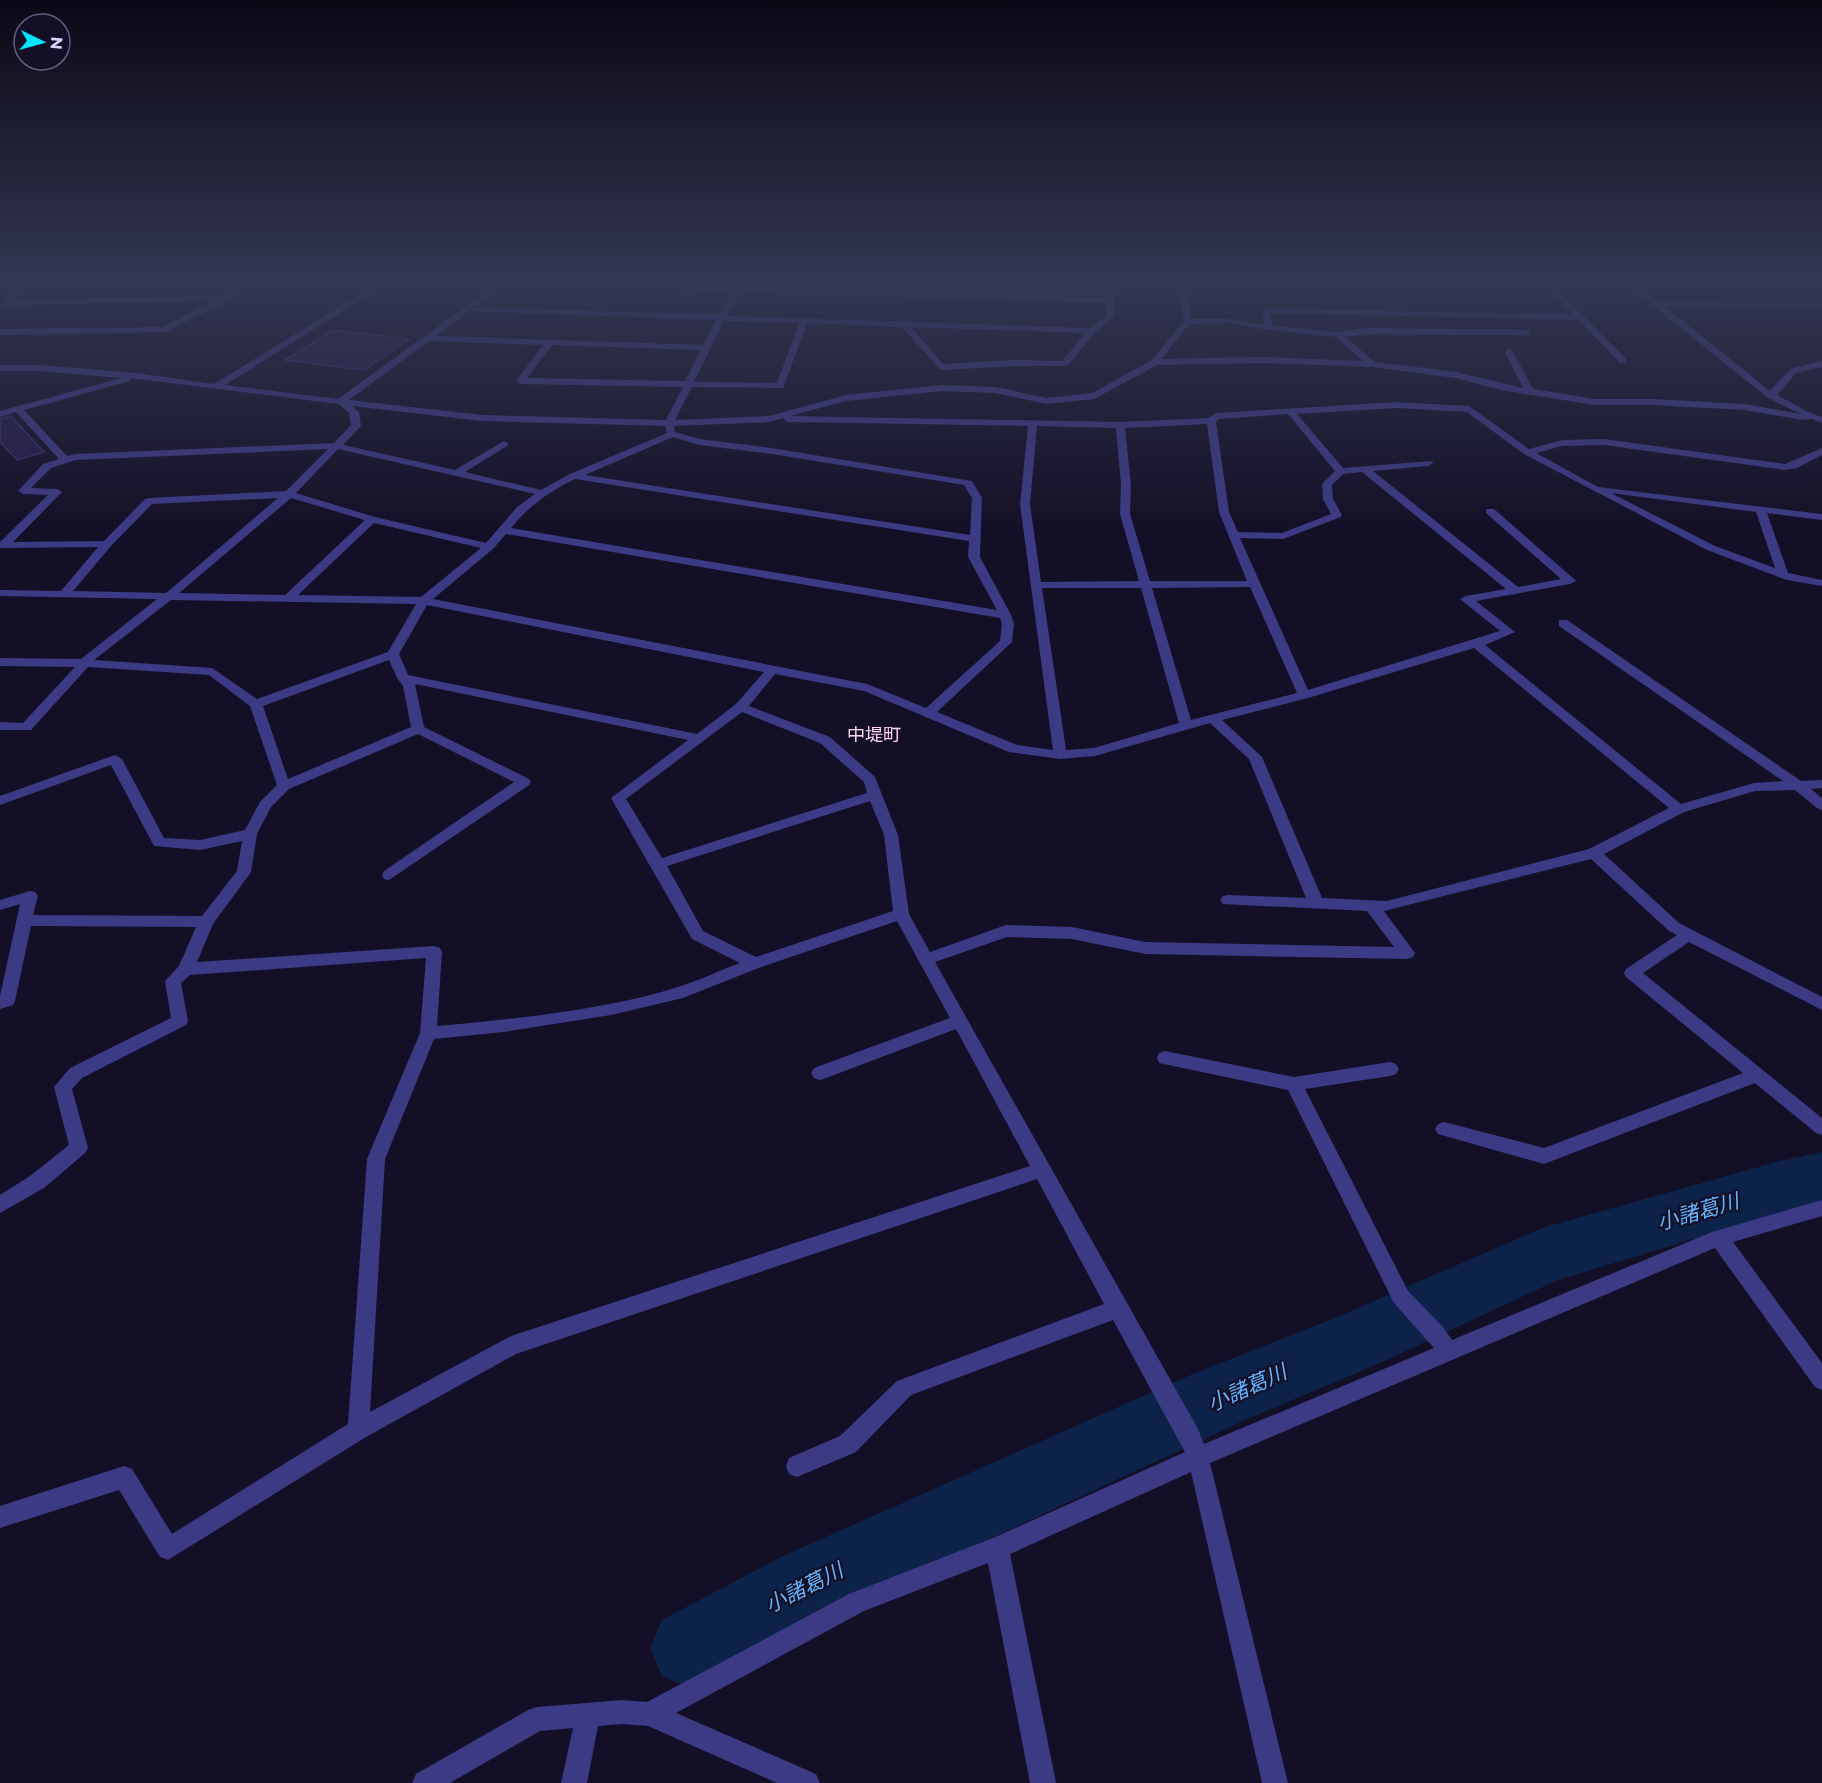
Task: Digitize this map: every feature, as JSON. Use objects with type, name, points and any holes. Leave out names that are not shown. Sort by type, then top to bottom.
[{"type":"street","points":[[216,387],[251,365]]},
{"type":"street","points":[[341,400],[390,365]]},
{"type":"street","points":[[532,365],[520,381],[780,387],[788,365]]},
{"type":"street","points":[[672,434],[669,423],[698,365]]},
{"type":"street","points":[[939,365],[973,365]]},
{"type":"street","points":[[769,419],[846,398],[941,388],[995,390],[1047,401],[1094,396],[1149,365]]},
{"type":"street","points":[[1381,365],[1456,375],[1501,387],[1595,402],[1653,402],[1745,408],[1802,417],[1819,417]]},
{"type":"street","points":[[1516,365],[1530,392]]},
{"type":"street","points":[[1733,365],[1771,396],[1819,417]]},
{"type":"street","points":[[1771,396],[1793,370],[1816,365]]},
{"type":"street","points":[[0,368],[39,368],[136,376],[482,418],[669,423],[769,419],[1120,425],[1211,421],[1216,416],[1396,405],[1469,409],[1527,452],[1711,548],[1783,574],[1822,583]]},
{"type":"street","points":[[0,414],[136,376]]},
{"type":"street","points":[[0,726],[26,727],[84,663],[170,595],[289,494],[357,426],[354,412],[341,400]]},
{"type":"street","points":[[19,410],[65,460]]},
{"type":"street","points":[[1290,411],[1340,471]]},
{"type":"street","points":[[1211,421],[1224,512],[1304,695]]},
{"type":"street","points":[[1033,422],[1024,504],[1060,755]]},
{"type":"street","points":[[1120,425],[1126,485],[1125,514],[1186,725]]},
{"type":"street","points":[[256,704],[393,654],[424,601],[489,547],[521,509],[543,493],[574,476],[672,434],[699,442],[772,451],[968,483],[977,498],[974,557],[1005,615],[1008,624],[1006,642],[927,714]]},
{"type":"street","points":[[1527,452],[1562,443],[1604,442],[1785,467],[1793,466],[1822,451]]},
{"type":"street","points":[[457,473],[504,444]]},
{"type":"street","points":[[1,545],[57,492],[23,491],[47,466],[75,457],[336,446],[543,493]]},
{"type":"street","points":[[1233,535],[1283,536],[1337,515],[1328,499],[1327,484],[1340,471],[1428,463]]},
{"type":"street","points":[[1364,468],[1516,591]]},
{"type":"street","points":[[574,476],[975,539]]},
{"type":"street","points":[[1591,487],[1761,511],[1822,517]]},
{"type":"street","points":[[64,594],[107,544],[149,501],[289,494],[372,519],[489,547]]},
{"type":"street","points":[[0,593],[424,601],[867,688],[1014,750],[1060,755],[1095,753],[1186,725],[1304,695],[1509,632],[1466,599],[1570,581],[1490,511]]},
{"type":"street","points":[[1761,511],[1783,574]]},
{"type":"street","points":[[288,598],[372,519]]},
{"type":"street","points":[[503,530],[1005,615]]},
{"type":"street","points":[[1,545],[107,544]]},
{"type":"street","points":[[1036,585],[1254,584]]},
{"type":"street","points":[[1563,623],[1798,785],[1822,805]]},
{"type":"street","points":[[1476,644],[1679,809]]},
{"type":"street","points":[[393,654],[403,678],[409,685],[418,729]]},
{"type":"street","points":[[0,662],[84,663],[212,672],[256,704],[284,786]]},
{"type":"street","points":[[754,963],[697,935],[618,798],[741,707],[772,670]]},
{"type":"street","points":[[403,678],[699,738]]},
{"type":"street","points":[[741,707],[825,740],[870,780],[891,835],[901,914],[1194,1447],[1275,1783]]},
{"type":"street","points":[[1212,718],[1255,757],[1316,903]]},
{"type":"street","points":[[0,1205],[37,1182],[79,1148],[63,1088],[76,1073],[180,1021],[173,981],[186,969],[206,922],[244,872],[250,834],[265,805],[284,786],[418,729],[524,782],[389,875]]},
{"type":"street","points":[[0,801],[115,759],[159,843],[200,845],[250,834]]},
{"type":"street","points":[[1228,900],[1387,906],[1594,852],[1679,809],[1754,788],[1822,784]]},
{"type":"street","points":[[658,864],[875,795]]},
{"type":"street","points":[[1594,852],[1674,927],[1822,1004]]},
{"type":"street","points":[[0,904],[30,896],[8,1001],[0,1003]]},
{"type":"street","points":[[926,959],[1006,931],[1072,933],[1145,948],[1407,953],[1372,906]]},
{"type":"street","points":[[428,1033],[504,1026],[611,1009],[683,992],[754,963],[901,914]]},
{"type":"street","points":[[24,920],[206,922]]},
{"type":"street","points":[[1688,935],[1632,973],[1822,1128]]},
{"type":"street","points":[[186,969],[434,952],[428,1033],[376,1159],[358,1430]]},
{"type":"street","points":[[820,1073],[960,1021]]},
{"type":"street","points":[[1164,1058],[1294,1084],[1390,1069]]},
{"type":"street","points":[[1444,1129],[1544,1156],[1757,1075]]},
{"type":"street","points":[[1294,1084],[1401,1297],[1436,1334],[1449,1352]]},
{"type":"street","points":[[0,1517],[124,1477],[168,1549],[358,1430],[511,1346],[1041,1170]]},
{"type":"street","points":[[650,1714],[857,1602],[997,1548],[1194,1447],[1449,1352],[1719,1238],[1822,1208]]},
{"type":"street","points":[[1719,1238],[1822,1380]]},
{"type":"street","points":[[797,1466],[848,1444],[904,1388],[1117,1309]]},
{"type":"street","points":[[997,1548],[1043,1783]]},
{"type":"street","points":[[425,1783],[537,1719],[622,1712],[650,1714],[807,1783]]},
{"type":"street","points":[[574,1783],[588,1715]]},
{"type":"building","points":[[326,365],[371,365],[364,370]]},
{"type":"building","points":[[11,416],[44,452],[17,460],[0,442],[0,419]]},
{"type":"waterway","name":"小諸葛川","points":[[690,1648],[810,1583],[1219,1397],[1354,1342],[1545,1255],[1780,1187],[1822,1178]]},
{"type":"district","name":"中堤町","points":[[874,735]]}]
